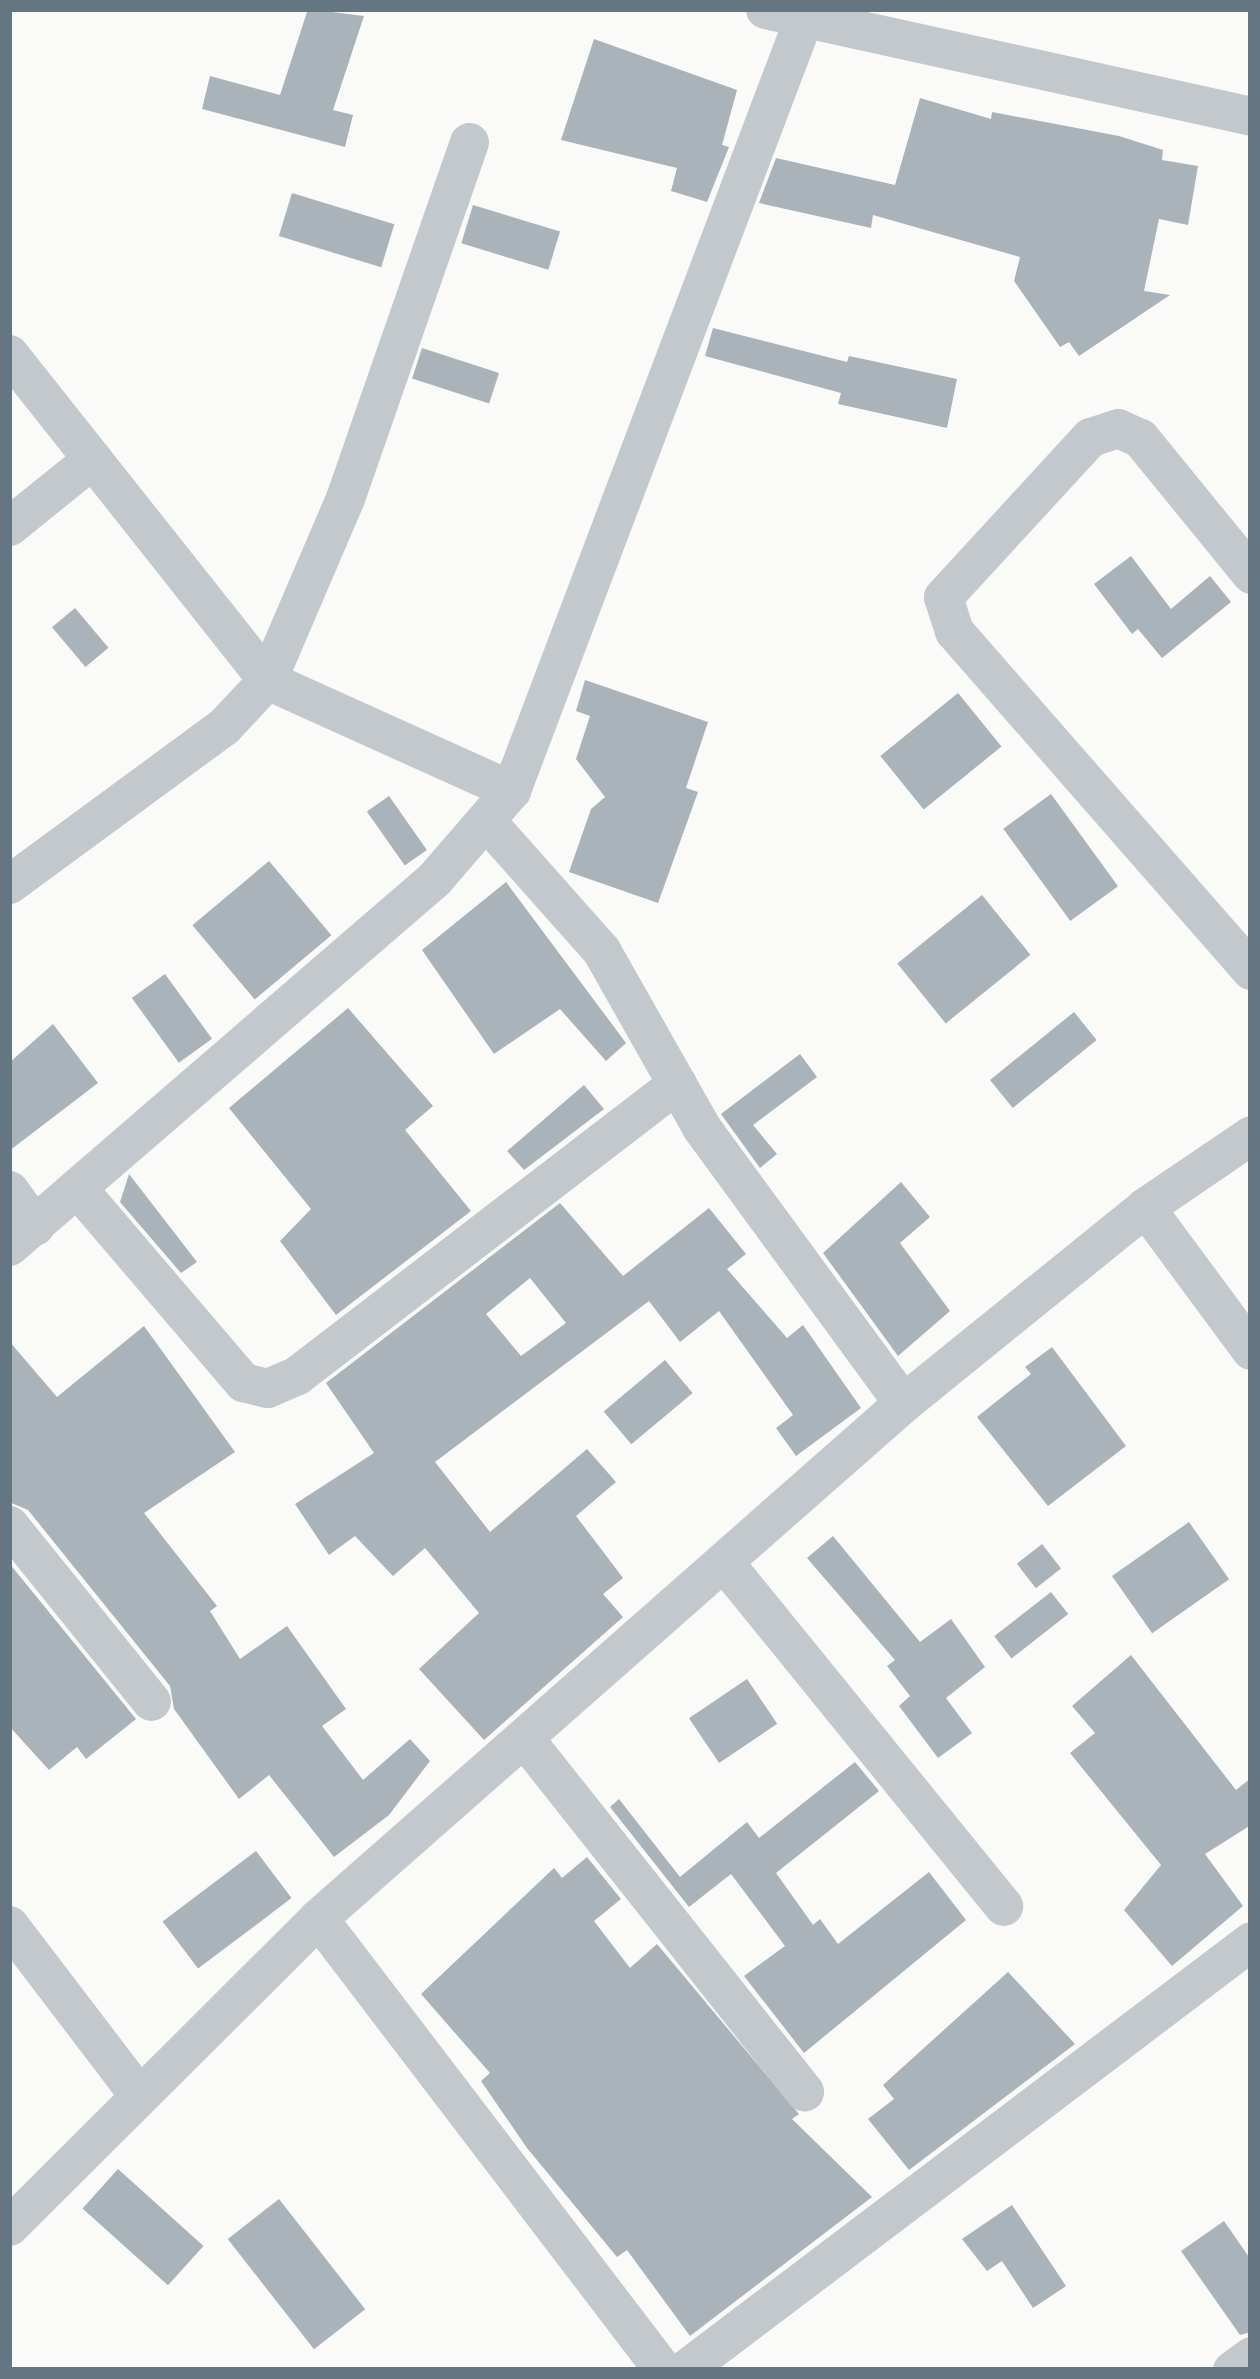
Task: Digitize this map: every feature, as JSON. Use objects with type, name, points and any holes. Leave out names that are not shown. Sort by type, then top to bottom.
[{"type":"street","points":[[764,9],[1251,116]]},
{"type":"street","points":[[9,1190],[22,1236],[489,824],[512,790],[804,17]]},
{"type":"street","points":[[9,884],[190,753],[267,680],[345,498],[470,142]]},
{"type":"street","points":[[9,354],[267,680],[512,790]]},
{"type":"street","points":[[1251,574],[1140,438],[1118,428],[1090,437],[944,597],[953,631],[1251,970]]},
{"type":"street","points":[[9,526],[92,459]]},
{"type":"street","points":[[489,824],[601,950],[700,1127],[903,1403]]},
{"type":"street","points":[[78,1189],[243,1382],[267,1388],[297,1375],[677,1083]]},
{"type":"street","points":[[9,2225],[318,1918],[727,1566],[903,1403],[1145,1207],[1251,1135]]},
{"type":"street","points":[[1145,1207],[1251,1351]]},
{"type":"street","points":[[9,1525],[151,1701]]},
{"type":"street","points":[[727,1566],[1004,1906]]},
{"type":"street","points":[[524,1738],[804,2091]]},
{"type":"street","points":[[318,1918],[663,2370]]},
{"type":"street","points":[[9,1925],[137,2093]]},
{"type":"street","points":[[685,2370],[1251,1941]]},
{"type":"street","points":[[1232,2370],[1251,2356]]},
{"type":"building","points":[[308,9],[364,16],[333,110],[353,115],[345,147],[202,109],[210,76],[280,95]]},
{"type":"building","points":[[594,39],[737,90],[722,145],[729,147],[707,202],[671,191],[677,168],[561,140]]},
{"type":"building","points":[[920,98],[991,119],[992,112],[1119,136],[1163,150],[1162,160],[1198,166],[1188,225],[1159,219],[1144,291],[1170,295],[1079,356],[1069,342],[1060,347],[1014,281],[1020,257],[873,215],[871,228],[759,203],[776,158],[895,185]]},
{"type":"building","points":[[292,193],[394,224],[381,267],[279,236]]},
{"type":"building","points":[[473,205],[560,232],[548,270],[461,243]]},
{"type":"building","points":[[713,328],[847,362],[849,356],[957,379],[947,428],[838,404],[841,393],[705,356]]},
{"type":"building","points":[[422,348],[499,373],[489,403],[412,378]]},
{"type":"building","points":[[1131,556],[1171,609],[1210,576],[1231,602],[1162,658],[1138,629],[1132,634],[1094,584]]},
{"type":"building","points":[[75,608],[108,648],[85,667],[52,627]]},
{"type":"building","points":[[585,680],[708,722],[686,788],[698,792],[658,903],[569,872],[591,809],[605,797],[576,759],[590,716],[576,711]]},
{"type":"building","points":[[958,693],[1001,747],[924,810],[880,756]]},
{"type":"building","points":[[1051,794],[1118,886],[1070,921],[1003,829]]},
{"type":"building","points":[[389,796],[427,850],[405,866],[367,811]]},
{"type":"building","points":[[269,861],[331,935],[255,1000],[192,925]]},
{"type":"building","points":[[506,882],[626,1043],[606,1061],[560,1009],[494,1054],[422,950]]},
{"type":"building","points":[[982,895],[1030,955],[946,1023],[897,964]]},
{"type":"building","points":[[165,974],[212,1039],[179,1063],[132,998]]},
{"type":"building","points":[[348,1008],[433,1106],[405,1130],[471,1211],[336,1315],[280,1241],[311,1209],[229,1108]]},
{"type":"building","points":[[1074,1012],[1097,1040],[1013,1108],[990,1080]]},
{"type":"building","points":[[53,1024],[98,1083],[9,1151],[9,1063]]},
{"type":"building","points":[[800,1054],[817,1077],[753,1125],[777,1154],[760,1168],[721,1114]]},
{"type":"building","points":[[584,1085],[604,1109],[524,1170],[507,1151]]},
{"type":"building","points":[[129,1174],[197,1262],[181,1273],[120,1202]]},
{"type":"building","points":[[901,1182],[930,1217],[900,1243],[950,1311],[898,1356],[823,1253]]},
{"type":"building","points":[[560,1203],[623,1276],[709,1208],[746,1254],[727,1269],[787,1338],[803,1325],[861,1408],[796,1456],[776,1428],[793,1415],[719,1311],[680,1342],[649,1301],[435,1462],[490,1532],[587,1449],[616,1482],[576,1516],[623,1578],[603,1594],[623,1617],[484,1740],[419,1669],[479,1613],[425,1548],[393,1576],[355,1536],[329,1555],[295,1504],[374,1453],[326,1383]],"holes":[[[530,1278],[566,1323],[521,1356],[486,1314]]]},
{"type":"building","points":[[144,1326],[235,1452],[144,1513],[217,1606],[210,1611],[240,1659],[287,1626],[346,1709],[322,1726],[363,1780],[410,1739],[430,1761],[389,1815],[334,1857],[269,1775],[239,1799],[174,1709],[170,1686],[28,1510],[9,1502],[9,1341],[57,1397]]},
{"type":"building","points":[[1052,1347],[1126,1446],[1048,1506],[977,1417],[1031,1374],[1025,1367]]},
{"type":"building","points":[[665,1360],[693,1393],[631,1444],[604,1411]]},
{"type":"building","points":[[1189,1522],[1229,1579],[1152,1633],[1112,1576]]},
{"type":"building","points":[[833,1536],[920,1642],[951,1619],[985,1667],[946,1698],[972,1733],[938,1758],[899,1706],[910,1696],[887,1666],[895,1660],[807,1558]]},
{"type":"building","points":[[1042,1544],[1061,1568],[1036,1588],[1017,1564]]},
{"type":"building","points":[[9,1563],[136,1719],[86,1759],[77,1747],[49,1770],[9,1726]]},
{"type":"building","points":[[1051,1592],[1068,1614],[1012,1658],[994,1636]]},
{"type":"building","points":[[1131,1655],[1236,1790],[1251,1778],[1251,1825],[1205,1854],[1243,1906],[1172,1966],[1124,1910],[1161,1865],[1070,1753],[1095,1733],[1072,1706]]},
{"type":"building","points":[[747,1679],[777,1724],[719,1763],[689,1718]]},
{"type":"building","points":[[855,1762],[879,1791],[776,1873],[813,1925],[820,1919],[838,1944],[929,1872],[966,1920],[804,2053],[744,1976],[785,1946],[731,1874],[689,1907],[610,1807],[619,1799],[680,1877],[747,1822],[759,1838]]},
{"type":"building","points":[[256,1851],[292,1898],[198,1969],[163,1921]]},
{"type":"building","points":[[587,1857],[621,1899],[594,1921],[630,1968],[657,1944],[799,2114],[792,2119],[872,2197],[690,2336],[627,2250],[617,2257],[527,2148],[481,2081],[490,2073],[421,1994],[554,1868],[562,1878]]},
{"type":"building","points":[[1008,1972],[1075,2044],[909,2170],[868,2119],[894,2099],[883,2085]]},
{"type":"building","points":[[118,2169],[203,2246],[168,2285],[83,2208]]},
{"type":"building","points":[[279,2199],[365,2309],[314,2349],[228,2239]]},
{"type":"building","points":[[1012,2205],[1066,2286],[1033,2308],[1002,2261],[987,2271],[962,2239]]},
{"type":"building","points":[[1224,2221],[1251,2260],[1251,2332],[1240,2335],[1181,2251]]}]
